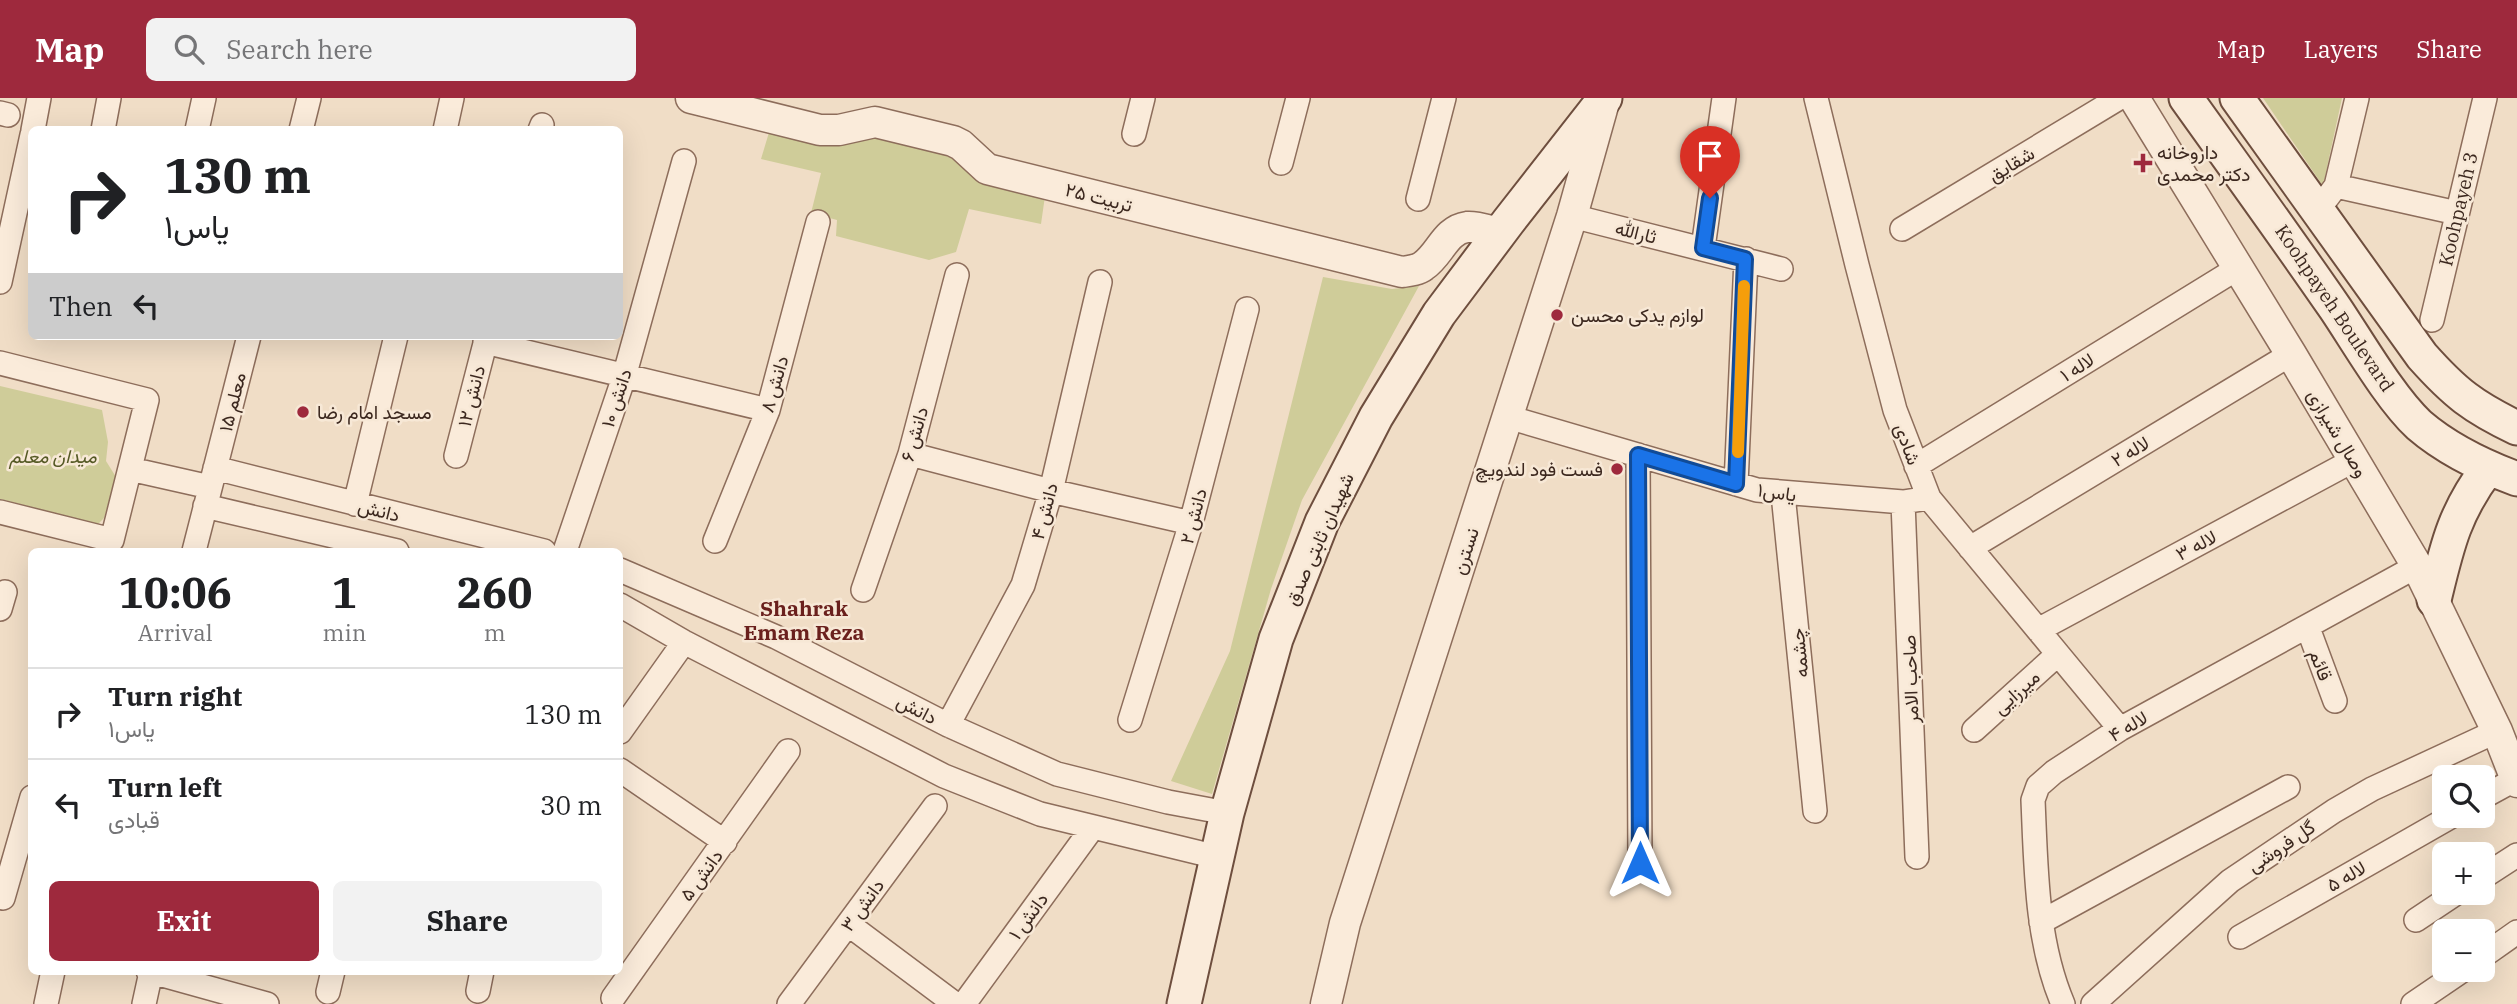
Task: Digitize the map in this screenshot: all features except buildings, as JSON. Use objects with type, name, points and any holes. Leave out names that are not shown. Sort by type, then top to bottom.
[{"type":"main road","name":"شهیدان ثابتی صدق","points":[[1184,1004],[1227,813],[1276,639],[1322,522],[1376,417],[1439,314],[1605,98]]},
{"type":"main road","name":"Koohpayeh Boulevard","points":[[2186,98],[2266,207],[2392,393],[2418,424],[2448,447],[2502,474]]},
{"type":"main road","name":"Koohpayeh Boulevard","points":[[2237,98],[2294,180],[2327,198],[2422,356],[2448,385],[2476,408],[2517,428]]},
{"type":"main road","points":[[2241,175],[2256,177],[2267,172],[2274,152]]},
{"type":"main road","points":[[2266,207],[2267,194],[2274,184],[2294,180]]},
{"type":"main road","points":[[2434,600],[2447,545],[2469,493],[2502,474]]},
{"type":"street","points":[[34,126],[39,98]]},
{"type":"street","points":[[104,126],[109,98]]},
{"type":"street","points":[[198,126],[204,98]]},
{"type":"street","points":[[303,126],[310,98]]},
{"type":"street","points":[[446,126],[452,98]]},
{"type":"street","name":"تربیت ۲۵","points":[[691,98],[820,130],[839,130],[875,122],[888,125],[953,141],[987,169],[1402,272],[1422,268],[1435,256],[1450,234],[1461,229],[1470,226],[1500,233]]},
{"type":"street","points":[[1134,134],[1143,98]]},
{"type":"street","points":[[1281,163],[1297,98]]},
{"type":"street","points":[[1418,199],[1444,98]]},
{"type":"street","name":"نسترن","points":[[1326,1004],[1345,923],[1572,216],[1605,98]]},
{"type":"street","points":[[1703,248],[1724,98]]},
{"type":"street","name":"شادی","points":[[1816,98],[1895,410],[1929,498],[2120,729]]},
{"type":"street","name":"شقایق","points":[[1902,229],[2119,98]]},
{"type":"street","name":"وصال شیرازی","points":[[2134,98],[2417,566],[2497,732],[2516,780]]},
{"type":"street","points":[[2357,98],[2327,198],[2457,213]]},
{"type":"street","name":"Koohpayeh 3","points":[[2432,320],[2485,98]]},
{"type":"street","points":[[0,282],[28,153]]},
{"type":"street","name":"دانش ۱۰","points":[[566,548],[624,376],[684,161]]},
{"type":"street","name":"ثارالله","points":[[1572,216],[1781,269]]},
{"type":"street","name":"دانش ۸","points":[[715,541],[768,410],[818,222]]},
{"type":"street","points":[[1736,484],[1745,259]]},
{"type":"street","name":"لاله ۱","points":[[1916,466],[2238,268]]},
{"type":"street","name":"دانش ۶","points":[[863,590],[910,454],[957,275]]},
{"type":"street","name":"دانش ۴","points":[[948,725],[1023,585],[1051,491],[1100,282]]},
{"type":"street","name":"دانش ۲","points":[[1129,720],[1191,523],[1247,309]]},
{"type":"street","name":"معلم ۱۵","points":[[195,548],[247,340]]},
{"type":"street","points":[[355,505],[395,340]]},
{"type":"street","name":"دانش ۱۲","points":[[456,456],[486,340]]},
{"type":"street","points":[[490,340],[624,376],[768,410]]},
{"type":"street","name":"لاله ۲","points":[[1970,548],[2291,354]]},
{"type":"street","points":[[0,363],[147,400],[112,540],[0,512]]},
{"type":"street","name":"یاس۱","points":[[1508,417],[1736,484],[1783,494],[1903,502],[1929,498]]},
{"type":"street","points":[[910,454],[1051,491],[1191,523]]},
{"type":"street","points":[[1638,455],[1640,863]]},
{"type":"street","name":"لاله ۳","points":[[2038,630],[2354,460]]},
{"type":"street","points":[[130,469],[210,487]]},
{"type":"street","name":"دانش","points":[[210,487],[355,505],[532,548]]},
{"type":"street","name":"دانش","points":[[210,487],[388,548]]},
{"type":"street","name":"چشمه","points":[[1783,494],[1815,811]]},
{"type":"street","name":"صاحب الامر","points":[[1903,502],[1917,857]]},
{"type":"street","name":"لاله ۴","points":[[2063,1004],[2052,971],[2042,922],[2033,800],[2038,786],[2054,772],[2120,729],[2417,566]]},
{"type":"street","name":"دانش","points":[[624,571],[776,637],[948,725],[1057,774],[1168,802],[1227,813]]},
{"type":"street","points":[[623,608],[944,776],[1040,814],[1217,857]]},
{"type":"street","name":"قائم","points":[[2308,628],[2335,701]]},
{"type":"street","points":[[623,728],[684,642]]},
{"type":"street","name":"میرزایی","points":[[1974,730],[2058,654]]},
{"type":"street","name":"گل فروشی","points":[[2093,1004],[2230,881],[2299,834],[2372,789],[2497,732]]},
{"type":"street","name":"دانش ۵","points":[[613,998],[788,751]]},
{"type":"street","points":[[623,772],[725,842]]},
{"type":"street","points":[[2495,791],[2516,780]]},
{"type":"street","points":[[2042,922],[2288,787]]},
{"type":"street","points":[[3,898],[18,830],[28,806]]},
{"type":"street","name":"دانش ۳","points":[[789,1004],[935,806]]},
{"type":"street","name":"دانش ۱","points":[[964,1004],[1093,827]]},
{"type":"street","name":"لاله ۵","points":[[2240,937],[2432,827]]},
{"type":"street","points":[[2495,869],[2517,855]]},
{"type":"street","points":[[2416,920],[2438,905]]},
{"type":"street","points":[[848,924],[955,1004]]},
{"type":"street","points":[[2495,948],[2517,932]]},
{"type":"street","points":[[46,1004],[52,975]]},
{"type":"street","points":[[144,1004],[149,975]]},
{"type":"street","points":[[161,975],[267,1004]]},
{"type":"street","points":[[2413,1004],[2445,982]]},
{"type":"green space","points":[[2263,98],[2342,98],[2323,186]]},
{"type":"green space","points":[[770,129],[863,132],[955,151],[1045,196],[1041,224],[969,209],[956,252],[929,260],[836,236],[837,220],[811,213],[821,173],[761,159]]},
{"type":"green space","points":[[1323,277],[1392,289],[1419,286],[1302,500],[1271,589],[1212,794],[1171,781],[1230,651]]},
{"type":"green space","name":"میدان معلم","points":[[0,386],[102,410],[108,442],[106,461],[116,477],[104,518],[98,524],[0,499]]},
{"type":"slow traffic","points":[[1738,452],[1744,286]]},
{"type":"place","name":"داروخانه دکتر محمدی","points":[[2143,163]]},
{"type":"place","name":"لوازم یدکی محسن","points":[[1557,315]]},
{"type":"place","name":"مسجد امام رضا","points":[[303,412]]},
{"type":"place","name":"فست فود لندویچ","points":[[1617,469]]},
{"type":"district","name":"Shahrak Emam Reza","points":[[804,620]]},
{"type":"route","points":[[1640,863],[1638,455],[1736,484],[1745,259],[1703,248],[1710,198]]}]
